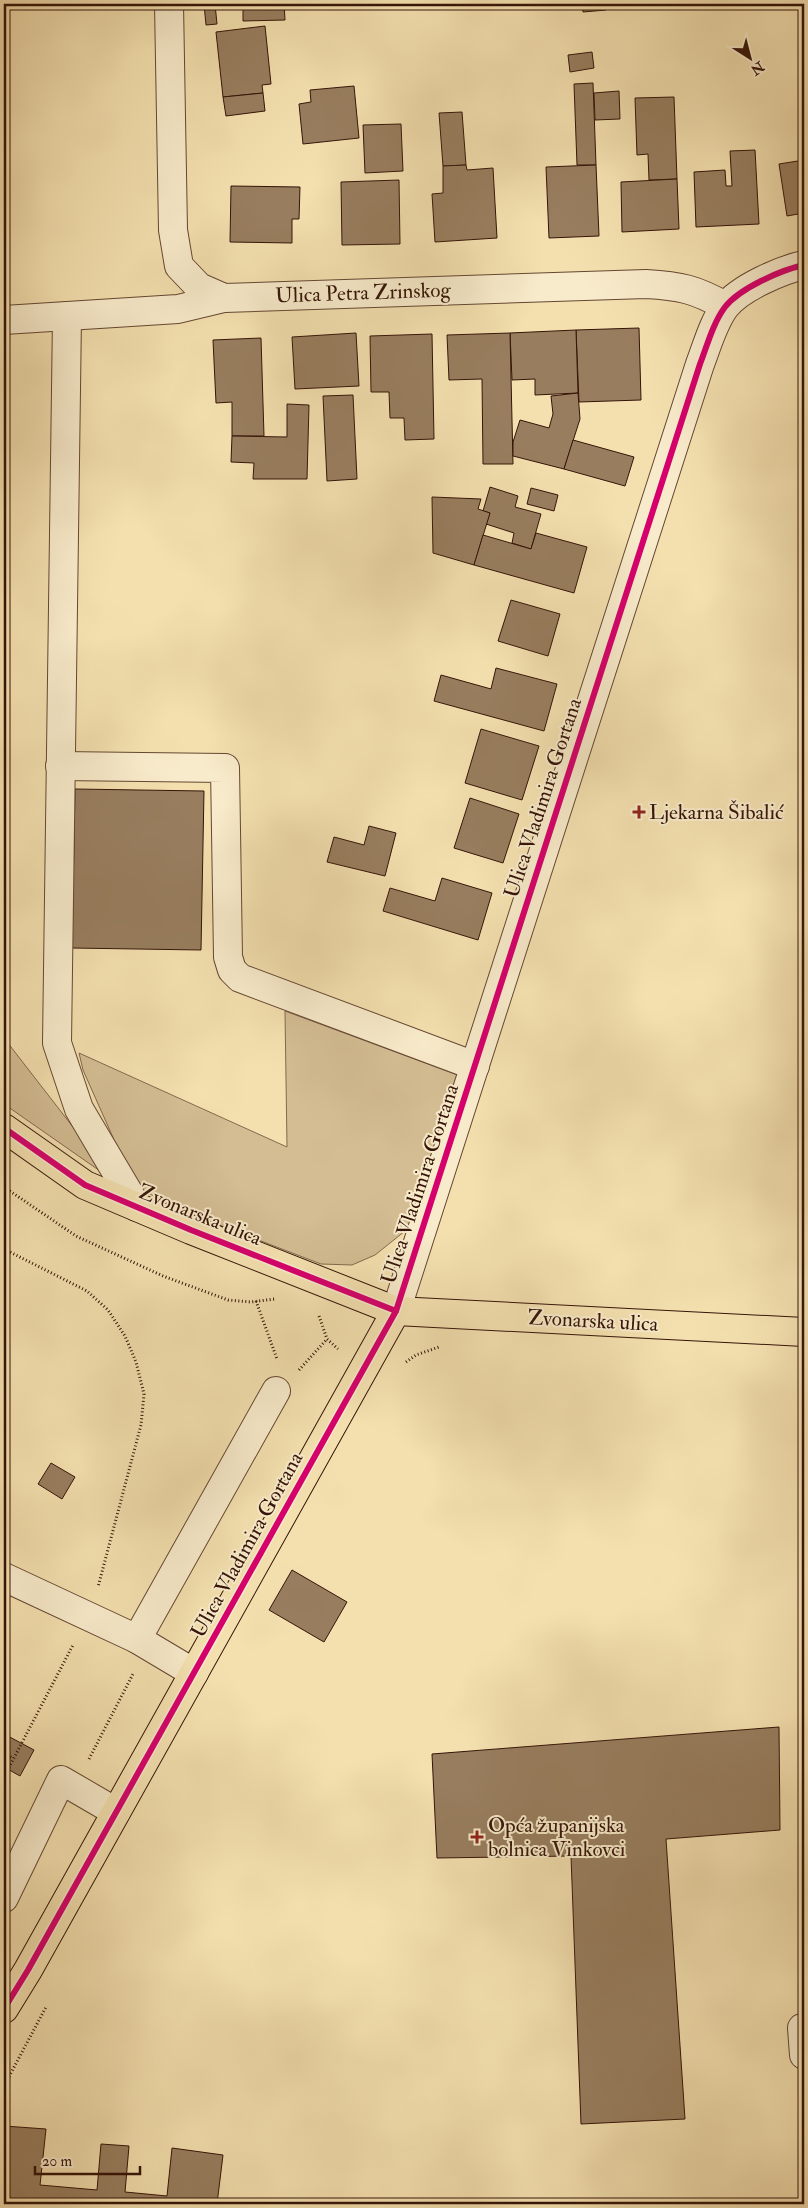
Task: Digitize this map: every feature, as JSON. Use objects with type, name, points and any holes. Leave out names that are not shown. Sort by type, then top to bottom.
[{"type":"main road","name":"Zvonarska ulica","points":[[4,1128],[85,1185],[396,1311],[804,1332]]},
{"type":"main road","name":"Ulica Vladimira Gortana","points":[[4,2009],[396,1311]]},
{"type":"street","name":"Ulica Petra Zrinskog","points":[[169,4],[173,230],[179,266],[198,287],[224,298],[646,284],[675,286],[700,292],[725,306]]},
{"type":"street","points":[[725,306],[744,291],[764,280],[790,268],[804,265]]},
{"type":"street","points":[[4,320],[178,309],[224,298]]},
{"type":"street","name":"Ulica Vladimira Gortana","points":[[396,1311],[696,374],[725,306]]},
{"type":"street","points":[[67,316],[57,1043],[79,1109],[137,1207]]},
{"type":"street","points":[[60,766],[225,768],[228,957],[232,970],[240,978],[474,1066]]},
{"type":"street","points":[[138,1639],[277,1378]]},
{"type":"street","points":[[4,1577],[138,1639],[194,1673]]},
{"type":"street","points":[[4,1898],[61,1780],[116,1812]]},
{"type":"street","points":[[802,2028],[804,2056]]},
{"type":"path","points":[[4,1187],[76,1236],[154,1272],[228,1300],[256,1301],[277,1299]]},
{"type":"path","points":[[4,1249],[87,1291],[108,1310],[125,1336],[136,1362],[144,1394],[141,1425],[98,1587],[88,1616],[4,1777]]},
{"type":"path","points":[[256,1301],[277,1378]]},
{"type":"path","points":[[317,1313],[327,1339],[362,1371]]},
{"type":"path","points":[[4,1754],[13,1758]]},
{"type":"shaded area","points":[[285,1011],[463,1077],[416,1212],[405,1231],[375,1255],[352,1265],[321,1264],[201,1218],[135,1187],[83,1070],[79,1053],[287,1147]]},
{"type":"shaded area","points":[[4,1038],[83,1140],[100,1171],[4,1104]]},
{"type":"building","points":[[4,4],[6,24],[4,25]]},
{"type":"building","points":[[204,4],[215,4],[217,24],[206,25]]},
{"type":"building","points":[[243,4],[284,4],[285,20],[243,21]]},
{"type":"building","points":[[582,4],[605,4],[606,10],[583,12]]},
{"type":"building","points":[[265,26],[271,84],[262,85],[263,93],[223,97],[216,32]]},
{"type":"building","points":[[592,52],[594,68],[570,72],[568,55]]},
{"type":"building","points":[[593,83],[596,165],[577,165],[574,84]]},
{"type":"building","points":[[354,86],[359,138],[303,144],[299,104],[311,102],[310,90]]},
{"type":"building","points":[[619,91],[620,119],[595,120],[594,93]]},
{"type":"building","points":[[263,93],[265,111],[226,116],[223,97]]},
{"type":"building","points":[[674,97],[677,179],[649,180],[648,154],[637,155],[635,98]]},
{"type":"building","points":[[462,112],[466,165],[443,166],[439,113]]},
{"type":"building","points":[[401,124],[403,171],[365,173],[363,125]]},
{"type":"building","points":[[755,150],[759,224],[696,227],[694,172],[725,170],[726,186],[732,186],[730,151]]},
{"type":"building","points":[[804,160],[804,213],[787,216],[779,164]]},
{"type":"building","points":[[466,165],[467,170],[493,168],[497,238],[435,242],[432,194],[443,193],[443,166]]},
{"type":"building","points":[[596,165],[599,236],[549,238],[546,167]]},
{"type":"building","points":[[677,179],[679,229],[622,232],[621,182]]},
{"type":"building","points":[[399,180],[400,244],[342,245],[341,182]]},
{"type":"building","points":[[231,186],[300,187],[299,219],[292,219],[292,243],[230,242]]},
{"type":"building","points":[[639,328],[641,400],[579,402],[576,330]]},
{"type":"building","points":[[576,330],[578,393],[535,395],[535,379],[512,380],[510,333]]},
{"type":"building","points":[[356,333],[359,386],[295,389],[292,337]]},
{"type":"building","points":[[510,333],[513,464],[483,464],[482,379],[449,380],[447,335]]},
{"type":"building","points":[[432,334],[434,439],[405,440],[404,418],[390,418],[389,392],[371,392],[370,336]]},
{"type":"building","points":[[261,338],[264,436],[232,436],[232,402],[216,403],[213,340]]},
{"type":"building","points":[[578,393],[580,419],[564,469],[513,456],[513,442],[520,420],[549,428],[553,414],[551,396]]},
{"type":"building","points":[[353,395],[357,479],[327,481],[323,396]]},
{"type":"building","points":[[287,404],[309,405],[307,479],[253,479],[254,463],[231,462],[232,436],[287,437]]},
{"type":"building","points":[[573,440],[634,457],[625,486],[564,469]]},
{"type":"building","points":[[490,487],[518,496],[515,507],[541,514],[531,549],[512,543],[514,533],[486,524],[490,513],[483,511]]},
{"type":"building","points":[[531,488],[558,495],[554,511],[527,504]]},
{"type":"building","points":[[432,497],[481,499],[478,509],[490,513],[474,565],[433,553]]},
{"type":"building","points":[[536,533],[587,547],[574,593],[474,565],[483,535],[531,549]]},
{"type":"building","points":[[511,600],[560,614],[548,656],[498,641]]},
{"type":"building","points":[[496,668],[557,684],[544,731],[434,701],[441,675],[491,689]]},
{"type":"building","points":[[481,729],[539,746],[522,800],[465,783]]},
{"type":"building","points":[[75,789],[204,791],[201,950],[72,948]]},
{"type":"building","points":[[470,798],[519,814],[503,863],[454,848]]},
{"type":"building","points":[[369,826],[396,833],[385,876],[327,862],[334,837],[364,845]]},
{"type":"building","points":[[442,878],[492,893],[478,940],[383,911],[390,888],[435,901]]},
{"type":"building","points":[[51,1463],[75,1477],[62,1499],[38,1484]]},
{"type":"building","points":[[292,1570],[347,1602],[324,1642],[269,1610]]},
{"type":"building","points":[[4,1619],[7,1637],[4,1647]]},
{"type":"building","points":[[779,1727],[780,1830],[666,1839],[685,2119],[581,2124],[571,1856],[437,1858],[432,1754]]},
{"type":"building","points":[[6,1735],[34,1750],[20,1776],[4,1767]]},
{"type":"building","points":[[4,2126],[46,2129],[40,2185],[97,2190],[101,2144],[129,2146],[125,2192],[167,2196],[172,2148],[223,2155],[217,2204],[4,2204]]},
{"type":"cycle path","points":[[4,2009],[28,1970],[396,1311],[700,364],[711,335],[725,307],[740,293],[773,275],[804,265]]},
{"type":"cycle path","points":[[4,1128],[85,1185],[191,1230],[396,1311]]},
{"type":"place","name":"Ljekarna Šibalić","points":[[639,812]]},
{"type":"place","name":"Opća županijska bolnica Vinkovci","points":[[477,1837]]}]
